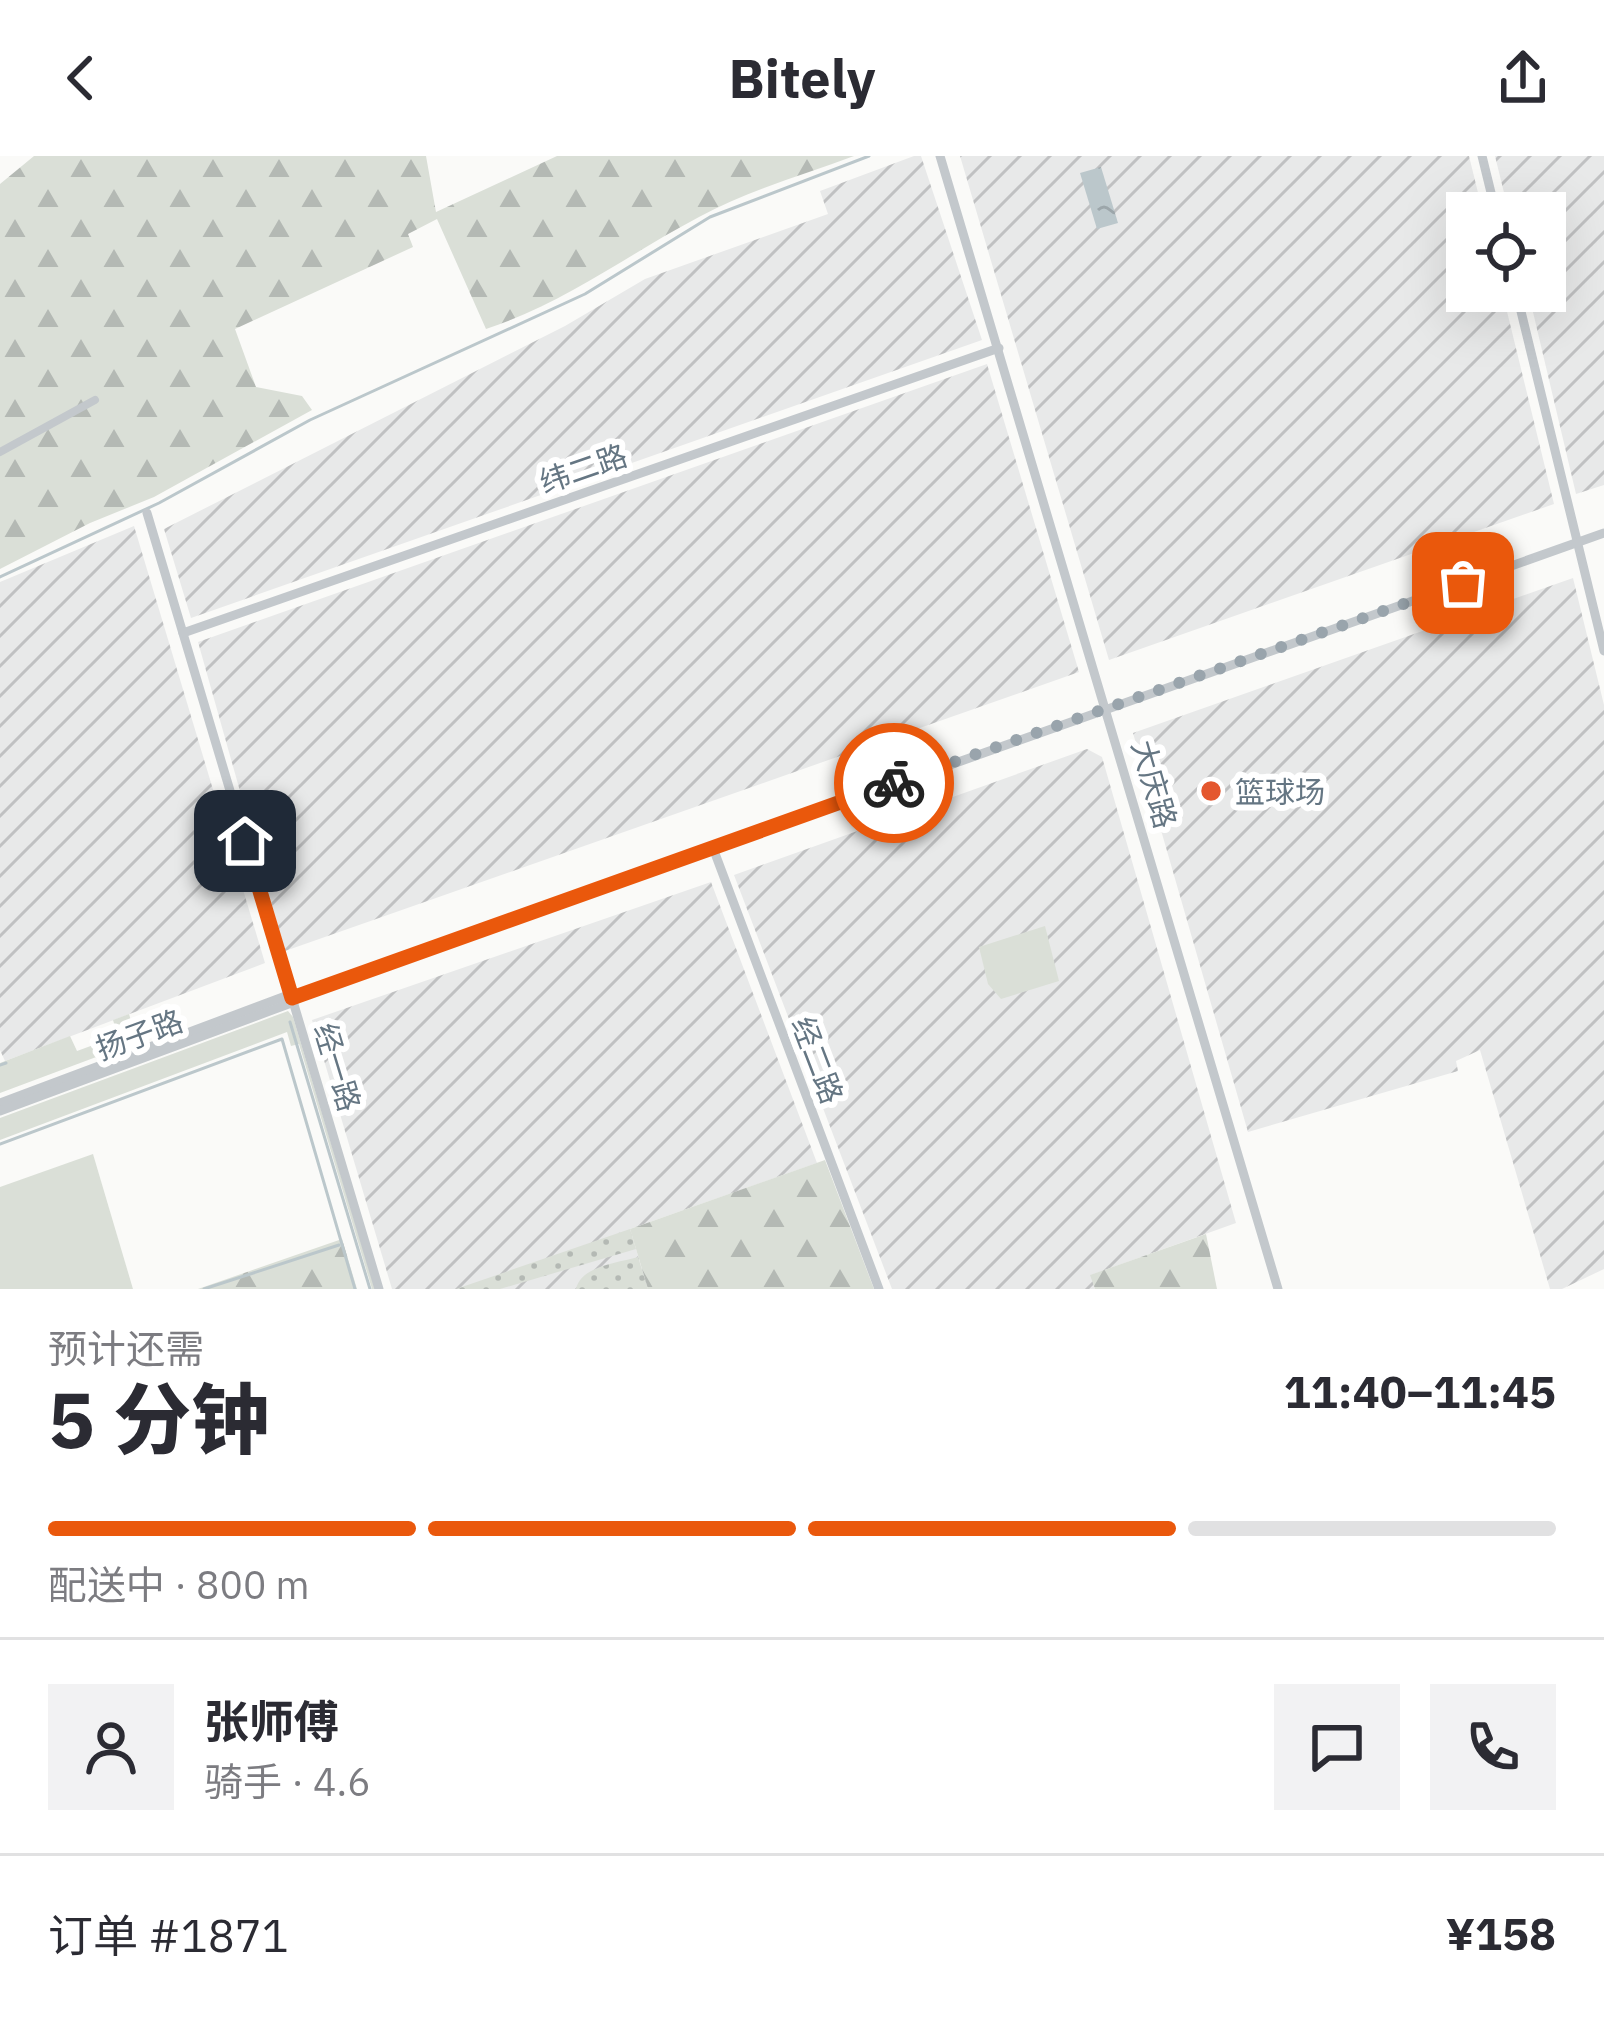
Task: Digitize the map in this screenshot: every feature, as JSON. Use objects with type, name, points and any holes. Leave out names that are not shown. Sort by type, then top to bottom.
[{"type":"street","name":"大庆路","points":[[940,156],[1278,1289]]},
{"type":"street","points":[[1482,156],[1491,192]]},
{"type":"street","points":[[1521,312],[1604,651]]},
{"type":"street","name":"纬二路","points":[[183,634],[999,348]]},
{"type":"street","points":[[0,452],[94,400]]},
{"type":"street","name":"经一路","points":[[147,513],[379,1289]]},
{"type":"street","name":"扬子路","points":[[0,1107],[292,998],[1604,533]]},
{"type":"street","name":"经二路","points":[[712,848],[879,1289]]},
{"type":"shaded area","points":[[921,156],[982,340],[191,618],[164,529],[565,326],[645,279],[828,214],[820,191]]},
{"type":"shaded area","points":[[960,156],[1469,156],[1478,192],[1446,192],[1446,312],[1507,312],[1554,504],[1109,660]]},
{"type":"shaded area","points":[[1495,156],[1604,156],[1604,485],[1576,494],[1533,312],[1566,312],[1566,192],[1504,192]]},
{"type":"shaded area","points":[[987,364],[1079,672],[285,951],[198,642]]},
{"type":"shaded area","points":[[134,526],[265,963],[5,1061],[0,1050],[0,582]]},
{"type":"shaded area","points":[[1573,578],[1604,705],[1604,1269],[1562,1289],[1550,1289],[1480,1050],[1456,1061],[1458,1071],[1248,1132],[1133,733]]},
{"type":"shaded area","points":[[1087,749],[1102,757],[1236,1223],[1091,1275],[1095,1289],[892,1289],[734,875]]},
{"type":"shaded area","points":[[711,882],[817,1163],[630,1229],[648,1289],[392,1289],[312,1020]]},
{"type":"green space","points":[[34,156],[426,156],[436,212],[557,156],[854,156],[717,208],[569,292],[486,329],[437,219],[408,234],[413,247],[235,329],[256,387],[302,396],[312,410],[154,497],[0,569],[0,184]]},
{"type":"green space","points":[[1045,926],[1059,981],[1001,999],[988,984],[979,947]]},
{"type":"green space","points":[[288,1011],[293,1017],[375,1289],[299,1044],[291,1046],[287,1032],[0,1140],[0,1118]]},
{"type":"green space","points":[[129,1014],[135,1034],[131,1044],[0,1093],[0,1063],[70,1036],[77,1051],[118,1036],[113,1020]]},
{"type":"green space","points":[[93,1154],[133,1289],[0,1289],[0,1187]]},
{"type":"green space","points":[[825,1160],[874,1289],[648,1289],[630,1229]]},
{"type":"green space","points":[[630,1229],[636,1249],[500,1289],[456,1289]]},
{"type":"green space","points":[[1206,1234],[1217,1289],[1095,1289],[1090,1275]]},
{"type":"green space","points":[[342,1239],[357,1289],[198,1289]]},
{"type":"green space","points":[[638,1257],[648,1289],[576,1289],[592,1270]]},
{"type":"water","points":[[1101,167],[1118,223],[1097,229],[1080,173]]},
{"type":"waterway","points":[[0,577],[159,503],[310,420],[585,294],[710,217],[869,156]]},
{"type":"waterway","points":[[290,1022],[370,1289]]},
{"type":"waterway","points":[[0,1144],[282,1039],[355,1289]]},
{"type":"waterway","points":[[0,1065],[6,1063]]},
{"type":"waterway","points":[[204,1289],[339,1245]]},
{"type":"way so far","points":[[894,783],[1463,583]]},
{"type":"place","name":"篮球场","points":[[1211,791]]},
{"type":"route","points":[[245,841],[292,998],[894,783]]}]
